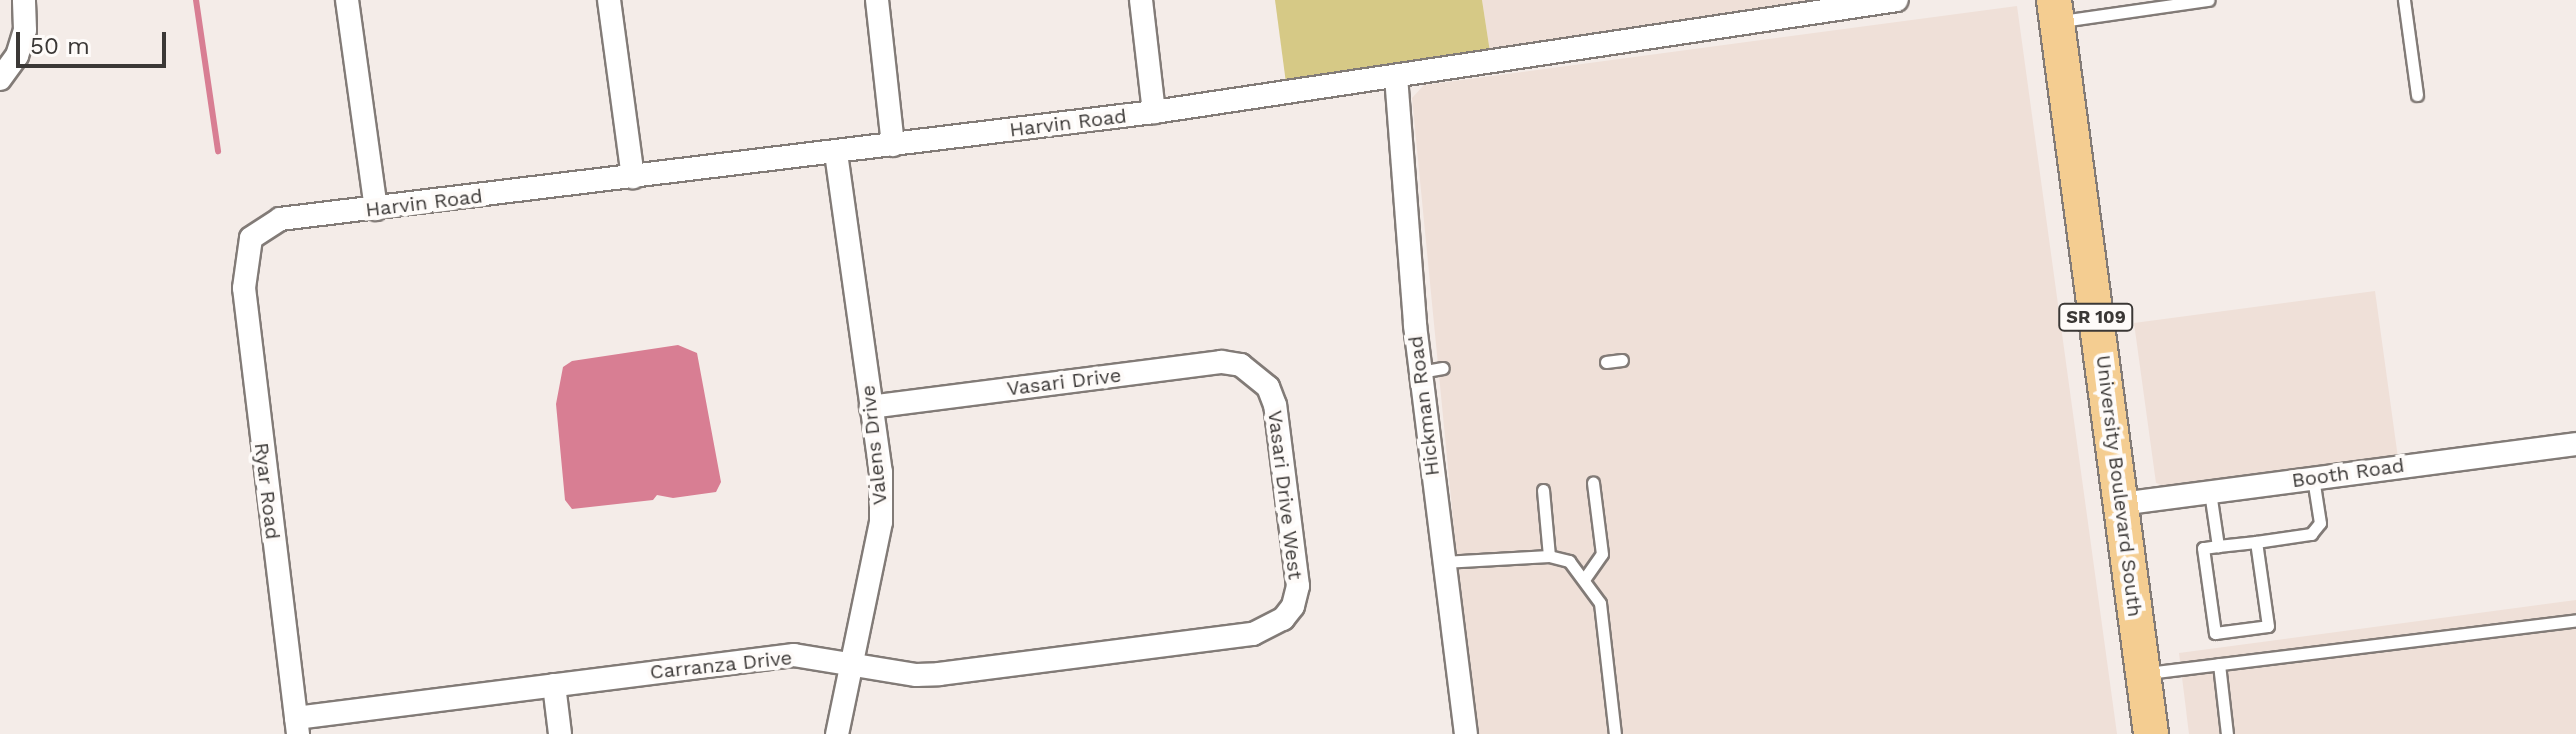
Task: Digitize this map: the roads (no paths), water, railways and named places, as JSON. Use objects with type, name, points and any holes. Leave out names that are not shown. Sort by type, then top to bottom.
[{"type":"main road","name":"University Boulevard South","points":[[2056,11],[2151,734]]},
{"type":"street","points":[[2,78],[25,30],[24,0]]},
{"type":"street","points":[[347,0],[376,209]]},
{"type":"street","points":[[609,0],[633,177]]},
{"type":"street","points":[[877,0],[893,145]]},
{"type":"street","points":[[1141,0],[1154,112]]},
{"type":"street","name":"Harvin Road","points":[[248,248],[259,229],[280,219],[1154,112],[1396,76],[1780,8],[1897,0]]},
{"type":"street","name":"Hickman Road","points":[[1396,76],[1420,372],[1466,734]]},
{"type":"street","name":"Valens Drive","points":[[836,153],[871,407],[881,522],[837,734]]},
{"type":"street","name":"Ryar Road","points":[[248,248],[244,288],[297,726]]},
{"type":"street","name":"Vasari Drive","points":[[871,407],[1221,362],[1255,373]]},
{"type":"street","name":"Vasari Drive West","points":[[1255,373],[1268,387],[1275,405],[1298,586],[1283,619]]},
{"type":"street","name":"Booth Road","points":[[2121,504],[2576,444]]},
{"type":"street","name":"Carranza Drive","points":[[297,726],[554,685],[767,657],[852,661],[916,675],[939,674],[1253,634],[1283,619]]},
{"type":"street","points":[[554,685],[560,734]]},
{"type":"lane","points":[[2056,11],[2208,0]]},
{"type":"lane","points":[[2404,0],[2417,95]]},
{"type":"lane","points":[[1606,362],[1622,360]]},
{"type":"lane","points":[[1420,372],[1443,368]]},
{"type":"lane","points":[[2256,542],[2268,626],[2215,633],[2203,548],[2311,534],[2320,523],[2313,478]]},
{"type":"lane","points":[[1585,578],[1602,554],[1593,483]]},
{"type":"lane","points":[[1543,490],[1549,556]]},
{"type":"lane","points":[[2210,492],[2218,546]]},
{"type":"lane","points":[[1443,562],[1549,556],[1569,561],[1585,578],[1600,603],[1615,734]]},
{"type":"lane","points":[[2143,674],[2576,620]]},
{"type":"lane","points":[[2219,664],[2227,734]]},
{"type":"waterway","points":[[196,0],[218,151]]}]
